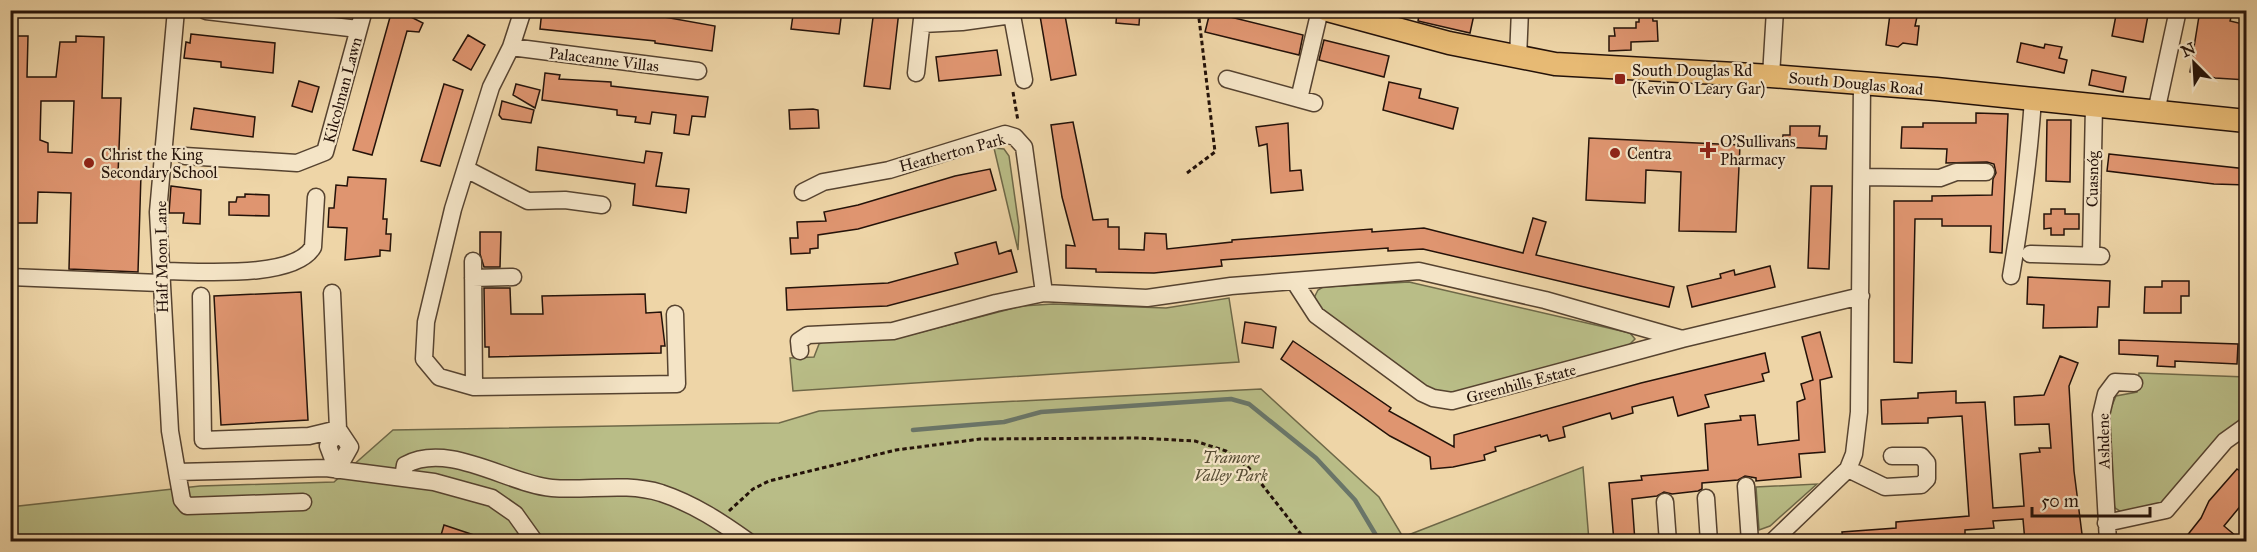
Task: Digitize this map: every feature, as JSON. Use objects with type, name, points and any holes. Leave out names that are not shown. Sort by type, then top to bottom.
[{"type":"main road","name":"South Douglas Road","points":[[1329,11],[1405,32],[1518,58],[1555,64],[1772,76],[2247,121]]},
{"type":"street","name":"Half Moon Lane","points":[[176,10],[158,212],[170,431],[182,500],[187,506],[303,502]]},
{"type":"street","name":"Kilcolman Lawn","points":[[185,156],[297,163],[325,152],[364,10]]},
{"type":"street","points":[[523,10],[511,47],[491,87],[453,209],[426,322],[424,359],[439,377],[474,387],[677,384],[675,314]]},
{"type":"street","points":[[1518,58],[1520,10]]},
{"type":"street","points":[[1772,76],[1774,10]]},
{"type":"street","points":[[2156,112],[2178,10]]},
{"type":"street","name":"Kilcolman Lawn","points":[[206,11],[358,29]]},
{"type":"street","points":[[1227,79],[1307,101],[1329,11]]},
{"type":"street","points":[[916,73],[923,17],[962,22],[1011,13],[1018,85]]},
{"type":"street","name":"Palaceanne Villas","points":[[511,47],[698,71]]},
{"type":"street","points":[[1772,542],[1848,470],[1854,454],[1860,385],[1862,84]]},
{"type":"street","points":[[2011,276],[2019,216],[2028,176],[2033,99]]},
{"type":"street","name":"Cuasnóg","points":[[2030,254],[2096,255],[2094,105]]},
{"type":"street","name":"Heatherton Park","points":[[802,192],[823,182],[889,170],[1005,134],[1015,136],[1023,147],[1044,293]]},
{"type":"street","points":[[466,170],[528,201],[565,200],[602,205]]},
{"type":"street","points":[[1862,177],[1940,178],[1956,172],[1986,172]]},
{"type":"street","points":[[10,278],[161,277],[292,264],[309,253],[313,247],[316,197]]},
{"type":"street","points":[[474,387],[473,269],[513,277]]},
{"type":"street","name":"Greenhills Estate","points":[[1044,293],[1147,298],[1231,286],[1419,271],[1545,300],[1683,339]]},
{"type":"street","name":"Greenhills Estate","points":[[1294,281],[1316,315],[1422,393],[1452,401],[1683,339],[1861,296]]},
{"type":"street","points":[[332,293],[338,429],[328,446],[337,470]]},
{"type":"street","points":[[800,351],[799,340],[808,335],[893,331],[996,303],[1044,293]]},
{"type":"street","points":[[201,296],[203,440],[309,436],[338,429]]},
{"type":"street","name":"Ashdene","points":[[2108,542],[2102,403],[2115,382],[2134,383]]},
{"type":"street","points":[[2106,523],[2166,510],[2225,441],[2247,426]]},
{"type":"street","points":[[1848,470],[1885,487],[1921,485],[1927,478],[1927,463],[1921,456],[1892,456]]},
{"type":"street","points":[[403,477],[405,465],[412,461],[450,460],[476,464],[549,488],[616,486],[657,492],[699,508],[749,542]]},
{"type":"street","points":[[177,472],[337,470],[403,477],[454,487],[492,498],[515,514],[535,542]]},
{"type":"street","points":[[1746,486],[1750,542]]},
{"type":"street","points":[[1706,498],[1709,542]]},
{"type":"street","points":[[1665,502],[1668,542]]},
{"type":"path","points":[[1187,173],[1215,152],[1198,10]]},
{"type":"path","points":[[1018,85],[1019,124]]},
{"type":"path","points":[[720,521],[739,501],[769,481],[896,450],[980,439],[1139,438],[1195,441],[1226,451],[1254,473],[1307,542]]},
{"type":"path","points":[[1503,542],[1527,536],[1537,542]]},
{"type":"green space","points":[[994,148],[1004,149],[1009,156],[1019,227],[1018,250]]},
{"type":"green space","points":[[1409,282],[1630,333],[1635,339],[1628,346],[1451,394],[1428,389],[1317,307],[1314,298],[1318,290],[1323,287]]},
{"type":"green space","points":[[1229,298],[1239,362],[793,391],[790,358],[814,357],[819,344],[825,341],[902,337],[1022,306],[1053,304],[1166,308]]},
{"type":"green space","points":[[2139,373],[2246,377],[2246,418],[2221,435],[2164,503],[2123,513],[2115,508],[2113,501],[2108,415],[2116,396],[2137,392]]},
{"type":"green space","name":"Tramore Valley Park","points":[[1261,389],[1379,497],[1403,537],[1583,467],[1589,541],[11,542],[10,507],[200,486],[334,482],[393,430],[779,423],[819,411]]},
{"type":"green space","points":[[1817,484],[1770,526],[1759,530],[1756,487]]},
{"type":"building","points":[[392,10],[413,10],[411,17],[423,23],[419,32],[407,31],[372,155],[353,150]]},
{"type":"building","points":[[542,10],[597,10],[653,15],[715,26],[712,51],[655,43],[655,41],[540,29]]},
{"type":"building","points":[[808,10],[842,10],[839,34],[791,29],[793,15],[808,17]]},
{"type":"building","points":[[874,10],[899,11],[890,89],[864,86]]},
{"type":"building","points":[[1039,10],[1064,10],[1076,75],[1051,80]]},
{"type":"building","points":[[1117,10],[1140,10],[1139,25],[1116,23]]},
{"type":"building","points":[[1420,10],[1475,10],[1470,33],[1418,21]]},
{"type":"building","points":[[2117,10],[2149,10],[2143,42],[2112,36]]},
{"type":"building","points":[[2200,10],[2233,10],[2230,21],[2247,25],[2247,80],[2215,78],[2190,72]]},
{"type":"building","points":[[1639,11],[1652,11],[1653,21],[1657,21],[1658,41],[1631,42],[1631,50],[1609,51],[1609,36],[1615,36],[1614,28],[1636,28],[1636,22],[1639,22]]},
{"type":"building","points":[[1210,12],[1303,35],[1299,55],[1205,32]]},
{"type":"building","points":[[1890,14],[1917,17],[1915,26],[1919,26],[1917,45],[1903,43],[1898,47],[1886,45]]},
{"type":"building","points":[[191,34],[275,43],[273,73],[221,67],[221,62],[184,58],[186,42],[190,43]]},
{"type":"building","points":[[468,35],[485,45],[471,70],[453,60]]},
{"type":"building","name":"Christ the King Secondary School","points":[[10,36],[28,36],[27,77],[56,77],[60,42],[76,42],[76,36],[104,37],[102,98],[121,98],[118,174],[141,174],[138,272],[69,269],[71,193],[38,192],[37,223],[10,223]],"holes":[[[41,101],[74,101],[72,153],[48,152],[48,143],[40,140]]]},
{"type":"building","points":[[1324,40],[1389,56],[1384,77],[1319,60]]},
{"type":"building","points":[[2021,43],[2044,48],[2045,44],[2062,47],[2059,58],[2067,60],[2064,73],[2017,62]]},
{"type":"building","points":[[997,50],[1001,75],[939,81],[936,57]]},
{"type":"building","points":[[2092,70],[2126,77],[2123,92],[2089,85]]},
{"type":"building","points":[[545,73],[560,75],[559,79],[611,82],[611,86],[708,97],[705,117],[692,116],[689,135],[674,133],[676,115],[652,112],[650,124],[635,122],[636,117],[617,115],[617,110],[542,100]]},
{"type":"building","points":[[299,81],[319,87],[312,112],[292,106]]},
{"type":"building","points":[[1389,82],[1421,89],[1419,98],[1458,108],[1453,129],[1383,110]]},
{"type":"building","points":[[444,84],[463,90],[440,166],[421,161]]},
{"type":"building","points":[[516,84],[540,90],[535,108],[513,95]]},
{"type":"building","points":[[502,101],[534,110],[531,123],[502,119],[499,115]]},
{"type":"building","points":[[194,108],[255,117],[253,137],[191,129]]},
{"type":"building","points":[[789,110],[818,110],[819,128],[790,129]]},
{"type":"building","points":[[1976,113],[2008,114],[2002,253],[1990,252],[1991,226],[1942,226],[1942,219],[1915,219],[1912,363],[1894,362],[1894,201],[1932,201],[1932,196],[1992,195],[1993,179],[1996,173],[1994,164],[1987,162],[1946,163],[1947,149],[1901,148],[1902,127],[1923,127],[1923,123],[1976,123]]},
{"type":"building","points":[[2047,120],[2071,120],[2070,182],[2046,181]]},
{"type":"building","points":[[1073,122],[1093,220],[1108,219],[1108,227],[1119,227],[1119,249],[1144,250],[1145,233],[1166,234],[1167,249],[1232,242],[1232,240],[1372,229],[1372,232],[1424,228],[1523,253],[1533,218],[1546,222],[1536,255],[1674,287],[1669,307],[1423,249],[1388,251],[1388,248],[1221,260],[1222,266],[1154,273],[1096,272],[1096,269],[1066,268],[1066,245],[1075,246],[1062,197],[1051,125]]},
{"type":"building","points":[[1288,123],[1290,171],[1301,170],[1303,190],[1271,193],[1267,144],[1259,146],[1256,127]]},
{"type":"building","points":[[1790,126],[1820,126],[1819,136],[1827,136],[1826,149],[1782,147],[1783,135],[1790,135]]},
{"type":"building","points":[[1589,138],[1740,145],[1736,232],[1679,231],[1681,172],[1646,170],[1645,203],[1586,200]]},
{"type":"building","points":[[538,147],[644,163],[646,151],[662,153],[656,186],[689,189],[686,213],[633,205],[635,184],[536,170]]},
{"type":"building","points":[[2109,154],[2247,169],[2247,185],[2214,184],[2107,171]]},
{"type":"building","points":[[990,169],[996,190],[858,229],[818,235],[818,248],[810,249],[810,253],[791,254],[790,238],[798,238],[797,222],[826,221],[824,212],[858,205],[955,176]]},
{"type":"building","points":[[348,177],[386,179],[383,219],[387,219],[386,234],[391,234],[390,251],[380,250],[380,256],[345,260],[347,228],[328,227],[329,208],[334,208],[336,185],[347,186]]},
{"type":"building","points":[[171,186],[201,190],[200,224],[183,223],[184,213],[169,213]]},
{"type":"building","points":[[1811,186],[1832,186],[1829,269],[1808,268]]},
{"type":"building","points":[[245,194],[269,195],[269,216],[229,215],[229,202],[236,202],[237,197],[245,197]]},
{"type":"building","points":[[2051,209],[2065,209],[2065,214],[2079,214],[2079,229],[2064,229],[2064,235],[2051,235],[2051,228],[2044,229],[2044,214],[2051,214]]},
{"type":"building","points":[[480,232],[501,232],[500,267],[484,267],[480,254]]},
{"type":"building","points":[[996,242],[999,254],[1011,250],[1017,272],[887,306],[787,310],[786,288],[888,283],[958,264],[955,253]]},
{"type":"building","points":[[1770,266],[1775,287],[1692,307],[1687,286],[1721,278],[1720,274],[1734,270],[1735,275]]},
{"type":"building","points":[[2028,277],[2110,281],[2109,307],[2098,307],[2097,327],[2043,328],[2044,305],[2027,304]]},
{"type":"building","points":[[2162,281],[2189,281],[2189,296],[2181,296],[2181,313],[2144,313],[2145,287],[2162,287]]},
{"type":"building","points":[[484,288],[510,288],[511,314],[543,314],[542,296],[645,294],[646,313],[661,312],[665,346],[661,346],[661,353],[489,357],[489,347],[485,347]]},
{"type":"building","points":[[301,292],[308,420],[221,425],[214,296]]},
{"type":"building","points":[[1245,322],[1276,327],[1273,348],[1242,343]]},
{"type":"building","points":[[1820,332],[1832,377],[1820,380],[1825,452],[1799,454],[1801,477],[1756,481],[1756,478],[1745,476],[1738,480],[1702,483],[1702,489],[1698,491],[1672,494],[1664,492],[1657,496],[1632,499],[1635,542],[1614,542],[1609,483],[1642,480],[1641,476],[1708,470],[1705,424],[1741,420],[1740,416],[1755,415],[1758,445],[1799,440],[1797,402],[1805,399],[1801,384],[1813,380],[1802,337]]},
{"type":"building","points":[[2119,340],[2238,344],[2237,364],[2175,361],[2175,367],[2157,366],[2158,356],[2119,354]]},
{"type":"building","points":[[1293,341],[1391,408],[1389,411],[1454,447],[1454,435],[1641,383],[1765,353],[1769,372],[1762,374],[1764,381],[1705,395],[1709,407],[1678,416],[1673,397],[1632,407],[1633,413],[1612,419],[1610,413],[1563,427],[1565,437],[1549,441],[1547,435],[1541,437],[1540,435],[1495,447],[1496,451],[1484,455],[1485,460],[1431,469],[1430,457],[1390,436],[1281,359]]},
{"type":"building","points":[[2060,356],[2078,363],[2069,386],[2074,471],[2083,542],[2025,542],[2023,519],[1993,521],[1994,528],[1965,530],[1965,540],[1957,542],[1843,542],[1842,532],[1896,528],[1896,522],[1969,516],[1962,416],[1928,418],[1928,423],[1882,424],[1881,400],[1918,398],[1918,393],[1956,391],[1956,403],[1985,402],[1993,508],[2024,506],[2020,454],[2040,452],[2039,448],[2051,448],[2049,424],[2015,425],[2014,397],[2044,395]]},
{"type":"building","points":[[2237,469],[2247,476],[2247,498],[2224,526],[2243,542],[2182,542],[2201,518],[2209,501]]},
{"type":"building","points":[[444,525],[486,539],[485,542],[439,542]]},
{"type":"waterway","points":[[913,430],[1004,422],[1041,412],[1231,399],[1249,404],[1316,458],[1355,500],[1380,542]]},
{"type":"place","name":"South Douglas Rd (Kevin O Leary Gar)","points":[[1620,79]]},
{"type":"place","name":"O'Sullivans Pharmacy","points":[[1708,150]]},
{"type":"place","name":"Centra","points":[[1615,153]]},
{"type":"place","name":"Christ the King Secondary School","points":[[89,163]]}]
